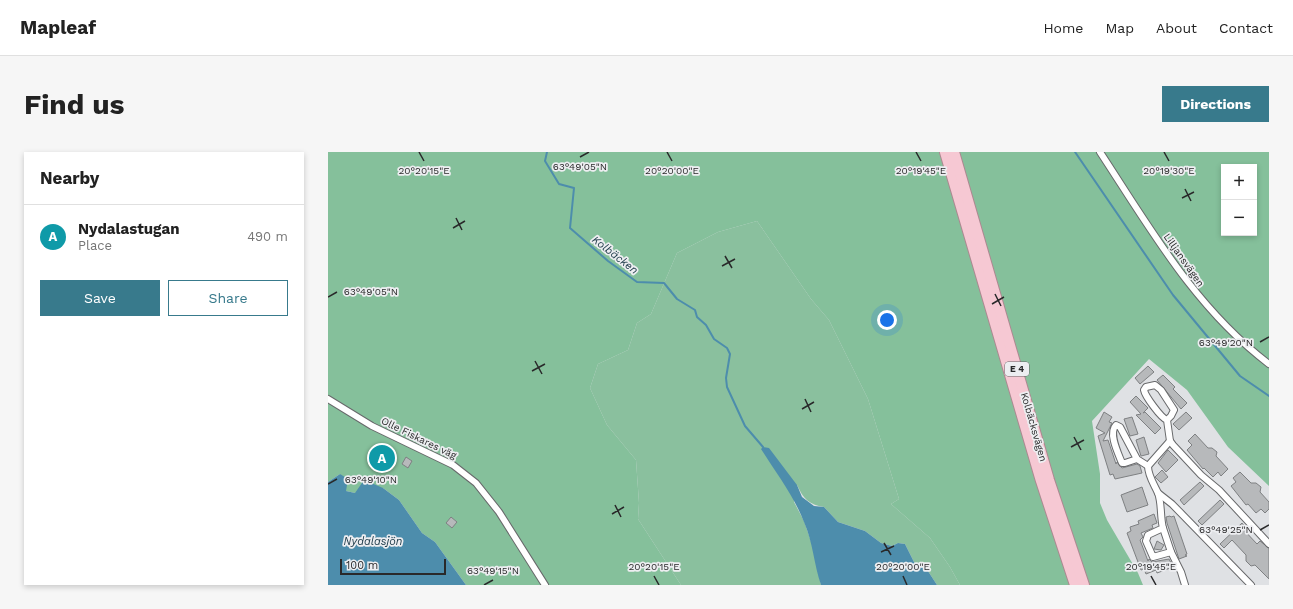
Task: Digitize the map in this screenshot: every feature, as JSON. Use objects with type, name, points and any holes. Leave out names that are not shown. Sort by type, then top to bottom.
[{"type":"highway","name":"Kolbäcksvägen","points":[[945,152],[1038,474],[1075,585]]},
{"type":"highway","name":"Kolbäcksvägen","points":[[954,152],[1049,480],[1084,585]]},
{"type":"street","name":"Lilljansvägen","points":[[1100,152],[1192,289],[1233,335],[1269,364]]},
{"type":"street","points":[[1167,420],[1159,415],[1152,402],[1145,394],[1144,390],[1146,387],[1155,385],[1163,392],[1174,410],[1167,420],[1170,441],[1201,475],[1219,490],[1245,516],[1269,544]]},
{"type":"street","name":"Olle Fiskares väg","points":[[328,399],[372,426],[453,465],[476,483],[499,512],[545,585]]},
{"type":"street","points":[[1137,459],[1125,463],[1122,462],[1113,436],[1114,426],[1120,428],[1137,459],[1148,466],[1151,480],[1158,493],[1163,528],[1170,552],[1181,572],[1185,585]]},
{"type":"street","points":[[1148,466],[1170,441]]},
{"type":"street","points":[[1158,493],[1172,504],[1252,585]]},
{"type":"street","points":[[1163,528],[1148,535],[1146,541],[1154,557],[1170,552]]},
{"type":"green space","points":[[328,152],[1269,152],[1269,486],[1228,447],[1187,390],[1149,359],[1092,421],[1100,474],[1100,503],[1107,520],[1138,573],[1143,585],[960,585],[950,567],[930,538],[891,504],[899,499],[868,399],[829,320],[811,299],[757,221],[718,232],[677,253],[651,314],[637,323],[628,350],[598,364],[590,388],[607,425],[636,460],[639,503],[638,519],[681,585],[466,585],[435,542],[422,533],[399,500],[383,488],[355,493],[346,491],[340,474],[328,482]]},
{"type":"green space","points":[[757,221],[811,299],[829,320],[868,399],[899,499],[891,504],[930,538],[950,567],[960,585],[937,585],[926,568],[916,566],[905,544],[898,543],[892,546],[881,543],[865,531],[838,522],[824,507],[810,503],[802,494],[797,485],[794,502],[804,521],[814,550],[821,585],[681,585],[638,519],[639,503],[636,460],[607,425],[590,388],[598,364],[628,350],[637,323],[651,314],[677,253],[718,232]]},
{"type":"water","points":[[763,447],[769,448],[797,485],[802,497],[814,506],[824,507],[838,522],[865,531],[881,543],[892,546],[898,543],[905,544],[916,566],[926,568],[937,585],[821,585],[807,530],[800,512],[761,449]]},
{"type":"water","name":"Nydalasjön","points":[[340,474],[348,479],[346,491],[355,493],[364,480],[383,488],[399,500],[422,533],[435,542],[466,585],[328,585],[328,482]]},
{"type":"building","points":[[1148,366],[1154,372],[1140,384],[1135,378]]},
{"type":"building","points":[[1163,375],[1175,387],[1173,389],[1187,403],[1181,409],[1157,380]]},
{"type":"building","points":[[1136,396],[1148,408],[1143,413],[1145,412],[1161,428],[1155,434],[1136,415],[1141,414],[1130,402]]},
{"type":"building","points":[[1104,412],[1112,417],[1109,422],[1112,423],[1103,441],[1108,440],[1116,464],[1117,462],[1122,468],[1137,464],[1140,466],[1142,473],[1115,479],[1113,474],[1110,475],[1098,436],[1105,433],[1096,428]]},
{"type":"building","points":[[1186,412],[1192,418],[1179,430],[1173,424]]},
{"type":"building","points":[[1132,417],[1138,434],[1130,436],[1124,419]]},
{"type":"building","points":[[1195,434],[1208,448],[1212,448],[1217,452],[1216,456],[1228,469],[1221,476],[1218,472],[1213,477],[1204,468],[1203,469],[1187,450],[1192,445],[1188,441]]},
{"type":"building","points":[[1144,437],[1149,454],[1141,456],[1136,440]]},
{"type":"building","points":[[375,448],[389,456],[383,466],[377,463],[379,459],[371,455]]},
{"type":"building","points":[[1168,450],[1178,460],[1166,472],[1158,463]]},
{"type":"building","points":[[406,457],[412,461],[408,468],[402,464]]},
{"type":"building","points":[[1162,470],[1168,477],[1161,483],[1155,477]]},
{"type":"building","points":[[1240,472],[1251,483],[1256,483],[1261,487],[1260,492],[1269,502],[1269,509],[1265,513],[1261,509],[1256,513],[1248,504],[1246,505],[1231,486],[1236,482],[1233,478]]},
{"type":"building","points":[[1200,482],[1204,486],[1184,505],[1180,500]]},
{"type":"building","points":[[1142,487],[1148,505],[1127,512],[1121,495]]},
{"type":"building","points":[[1220,500],[1224,504],[1202,525],[1198,521]]},
{"type":"building","points":[[1154,514],[1157,523],[1152,525],[1153,528],[1141,533],[1143,537],[1140,540],[1148,561],[1149,559],[1152,562],[1169,559],[1173,567],[1157,573],[1156,570],[1146,574],[1144,569],[1141,570],[1127,533],[1131,531],[1130,527],[1139,524],[1138,521]]},
{"type":"building","points":[[1174,516],[1187,554],[1185,555],[1187,556],[1179,559],[1167,523],[1166,517]]},
{"type":"building","points":[[451,517],[457,522],[452,528],[446,523]]},
{"type":"building","points":[[1242,523],[1245,527],[1243,529],[1257,544],[1260,541],[1269,548],[1269,579],[1255,565],[1251,566],[1246,561],[1246,555],[1232,540],[1224,548],[1220,544]]},
{"type":"building","points":[[1157,541],[1164,545],[1161,550],[1154,549]]},
{"type":"waterway","name":"Kolbäcken","points":[[547,152],[545,161],[559,184],[574,188],[570,228],[608,261],[637,282],[664,283],[677,299],[695,310],[697,317],[706,325],[714,339],[727,348],[730,354],[726,378],[727,387],[745,426],[763,447]]},
{"type":"waterway","points":[[1075,152],[1173,295],[1240,376],[1269,396]]},
{"type":"place","name":"Nydalastugan","points":[[382,458]]}]
